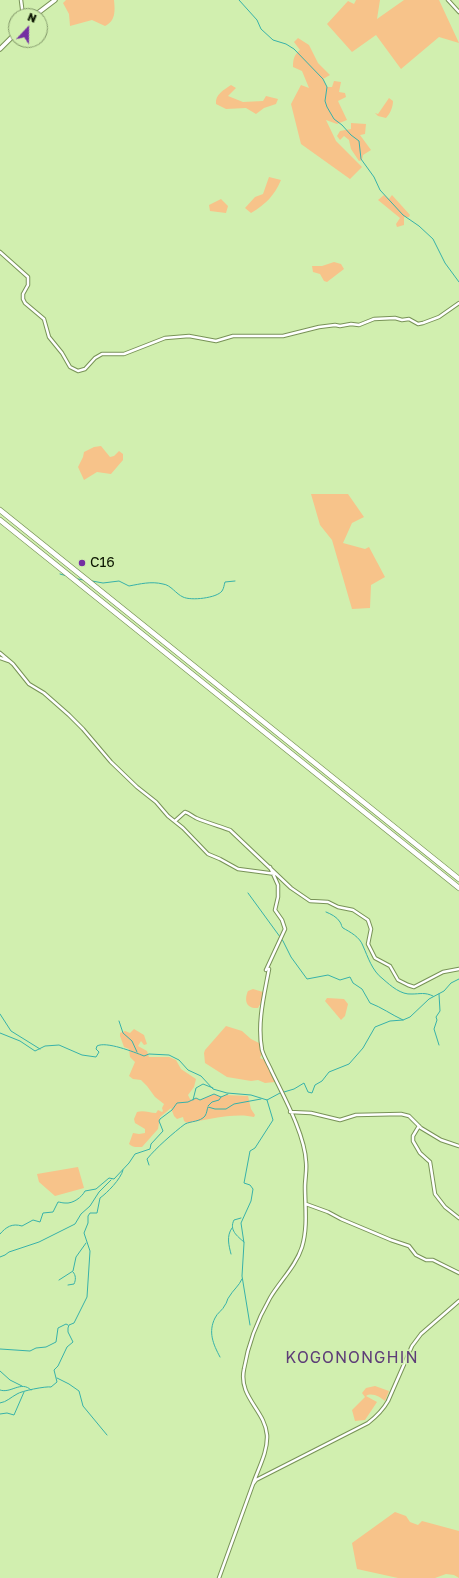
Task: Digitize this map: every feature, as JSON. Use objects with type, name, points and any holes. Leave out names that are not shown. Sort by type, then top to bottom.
[{"type":"highway","points":[[0,510],[459,879]]},
{"type":"highway","points":[[0,520],[459,888]]},
{"type":"street","points":[[44,8],[55,0]]},
{"type":"street","points":[[448,0],[459,12]]},
{"type":"street","points":[[0,49],[8,41]]},
{"type":"street","points":[[0,252],[28,277],[28,285],[23,294],[25,303],[44,319],[49,337],[64,356],[70,367],[78,370],[85,369],[95,358],[102,354],[124,354],[165,338],[189,336],[216,341],[234,336],[283,336],[319,327],[351,324],[359,325],[374,319],[409,319],[418,324],[438,317],[459,303]]},
{"type":"street","points":[[0,653],[11,662],[29,684],[44,693],[69,715],[111,762],[137,787],[156,802],[168,816],[208,854],[220,858],[238,869],[272,873],[278,876]]},
{"type":"street","points":[[0,658],[11,662]]},
{"type":"street","points":[[175,821],[187,812],[196,818],[220,828],[230,830],[291,888],[310,901],[328,902],[338,907],[353,910],[368,920],[371,929],[368,944],[375,958],[390,966],[398,980],[408,986],[414,987],[443,972],[459,968]]},
{"type":"street","points":[[266,970],[285,929],[282,920],[275,910],[278,897],[278,885],[270,867]]},
{"type":"street","points":[[219,1578],[265,1450],[267,1436],[262,1420],[246,1393],[242,1376],[244,1366],[249,1347],[262,1314],[270,1298],[298,1257],[302,1247],[305,1226],[305,1154],[299,1134],[284,1097],[263,1052],[260,1033],[261,1012],[269,969]]},
{"type":"street","points":[[290,1112],[310,1113],[340,1120],[356,1115],[401,1114],[409,1116],[419,1126],[447,1143],[459,1146]]},
{"type":"street","points":[[419,1126],[412,1136],[413,1141],[420,1153],[430,1162],[436,1194],[445,1207],[459,1218]]},
{"type":"street","points":[[306,1204],[328,1212],[391,1240],[409,1246],[416,1255],[426,1260],[433,1260],[459,1273]]},
{"type":"street","points":[[253,1484],[262,1476],[368,1423],[376,1416],[384,1408],[388,1401],[412,1346],[421,1334],[459,1301]]},
{"type":"shaded area","points":[[66,0],[114,0],[113,18],[109,24],[105,26],[92,20],[70,26],[69,14],[63,3]]},
{"type":"shaded area","points":[[356,0],[380,0],[377,19],[404,0],[439,0],[459,43],[439,37],[401,69],[376,35],[352,52],[327,24],[348,1],[354,4]]},
{"type":"shaded area","points":[[298,38],[309,45],[318,63],[330,75],[323,79],[327,87],[332,87],[334,81],[341,82],[339,92],[345,93],[346,97],[338,101],[347,120],[337,124],[326,120],[336,141],[362,167],[350,179],[301,144],[291,104],[301,85],[309,88],[302,71],[293,67],[294,57],[300,50],[294,42]]},
{"type":"shaded area","points":[[231,85],[236,88],[228,96],[243,102],[263,101],[266,96],[278,99],[276,104],[264,108],[256,114],[246,108],[226,109],[216,104],[216,101],[218,95]]},
{"type":"shaded area","points":[[389,98],[393,101],[389,114],[386,118],[378,116],[375,113],[378,114]]},
{"type":"shaded area","points":[[351,123],[366,124],[365,134],[360,135],[371,150],[363,155],[362,160],[359,161],[351,149],[349,140],[344,136],[340,140],[337,136],[340,131],[351,129]]},
{"type":"shaded area","points":[[269,177],[281,180],[269,199],[251,213],[245,208],[255,197],[263,194]]},
{"type":"shaded area","points":[[384,195],[389,199],[392,195],[410,215],[409,217],[404,217],[404,225],[397,227],[396,224],[400,218],[378,200]]},
{"type":"shaded area","points":[[221,199],[228,206],[226,213],[210,211],[209,205]]},
{"type":"shaded area","points":[[334,262],[341,264],[344,269],[327,282],[324,281],[320,274],[313,272],[312,266],[322,266]]},
{"type":"shaded area","points":[[101,446],[110,457],[114,456],[119,451],[123,454],[123,460],[111,474],[97,472],[84,480],[78,467],[84,452],[94,447]]},
{"type":"shaded area","points":[[311,494],[348,494],[364,517],[352,523],[343,543],[365,549],[369,547],[385,577],[371,585],[370,608],[352,609],[332,540],[320,525]]},
{"type":"shaded area","points":[[253,989],[263,992],[265,996],[258,1008],[251,1007],[246,1001],[248,991]]},
{"type":"shaded area","points":[[327,998],[344,999],[348,1004],[345,1016],[341,1020],[325,1001]]},
{"type":"shaded area","points":[[226,1026],[242,1031],[251,1039],[261,1044],[263,1052],[260,1058],[267,1061],[275,1082],[265,1083],[258,1080],[251,1081],[227,1077],[205,1063],[205,1050]]},
{"type":"shaded area","points":[[134,1029],[144,1035],[147,1044],[144,1045],[141,1041],[138,1046],[147,1051],[149,1057],[169,1057],[176,1060],[181,1069],[196,1079],[194,1087],[188,1095],[190,1099],[192,1100],[196,1098],[200,1100],[214,1094],[221,1097],[226,1095],[248,1096],[251,1109],[255,1115],[254,1117],[239,1115],[211,1118],[187,1123],[184,1121],[183,1117],[177,1119],[171,1108],[160,1117],[158,1129],[142,1147],[135,1147],[129,1144],[133,1133],[145,1133],[145,1129],[135,1123],[134,1119],[137,1112],[142,1111],[156,1113],[158,1110],[162,1112],[164,1104],[155,1097],[141,1080],[133,1079],[129,1076],[135,1062],[130,1057],[129,1049],[124,1047],[120,1033],[125,1031],[130,1033]]},
{"type":"shaded area","points":[[78,1167],[84,1188],[55,1196],[39,1182],[37,1174]]},
{"type":"shaded area","points":[[375,1386],[389,1391],[385,1401],[373,1395],[366,1396],[377,1402],[365,1420],[355,1421],[352,1410],[365,1397],[362,1393],[366,1388]]},
{"type":"shaded area","points":[[395,1512],[406,1516],[410,1522],[418,1525],[422,1521],[459,1531],[459,1578],[454,1575],[446,1574],[435,1578],[398,1578],[357,1569],[352,1543]]},
{"type":"waterway","points":[[239,0],[257,20],[261,29],[273,40],[286,44],[294,49],[323,79],[327,87],[325,101],[327,107],[334,119],[359,141],[361,159],[374,177],[380,190],[403,215],[419,226],[433,239],[445,263],[459,282]]},
{"type":"waterway","points":[[60,574],[67,576]]},
{"type":"waterway","points":[[78,579],[84,580]]},
{"type":"waterway","points":[[92,581],[103,583],[119,581],[129,586],[146,583],[159,583],[169,586],[183,597],[192,599],[215,595],[222,591],[225,582],[235,581]]},
{"type":"waterway","points":[[248,893],[283,941],[291,957],[307,979],[328,975],[340,980],[350,977],[353,983],[362,989],[370,1003],[403,1020]]},
{"type":"waterway","points":[[326,912],[336,917],[343,928],[360,940],[373,968],[379,976],[396,990],[408,994],[425,994],[433,996]]},
{"type":"waterway","points":[[284,1092],[294,1089],[304,1083],[308,1092],[312,1093],[315,1085],[322,1081],[329,1072],[349,1064],[363,1048],[375,1027],[390,1021],[403,1020],[410,1017],[429,999],[444,991],[451,983],[459,979]]},
{"type":"waterway","points":[[439,994],[440,1011],[436,1017],[437,1020],[434,1029],[439,1045]]},
{"type":"waterway","points":[[0,1014],[11,1031],[40,1049]]},
{"type":"waterway","points":[[119,1021],[123,1033],[132,1041],[137,1052]]},
{"type":"waterway","points":[[0,1033],[20,1041],[35,1051],[45,1046],[59,1045],[82,1055],[96,1057],[99,1052],[96,1049],[97,1046],[107,1045],[144,1056],[149,1054],[169,1055],[179,1060],[188,1070],[201,1076],[213,1089],[227,1093],[251,1095],[267,1100],[280,1093]]},
{"type":"waterway","points":[[193,1100],[196,1088],[203,1084],[213,1088]]},
{"type":"waterway","points":[[0,1234],[12,1225],[22,1226],[33,1220],[40,1222],[43,1213],[53,1212],[58,1202],[68,1203],[74,1201],[82,1196],[85,1191],[96,1189],[109,1178],[114,1179],[135,1154],[150,1149],[151,1144],[163,1131],[159,1121],[160,1119],[172,1110],[177,1103],[188,1102],[196,1098],[200,1100],[214,1094],[221,1097],[228,1094]]},
{"type":"waterway","points":[[208,1106],[212,1102],[219,1100],[221,1097]]},
{"type":"waterway","points":[[149,1165],[147,1159],[160,1145],[185,1124],[203,1118],[206,1115],[208,1107],[215,1109],[226,1109],[234,1104],[261,1099]]},
{"type":"waterway","points":[[250,1325],[242,1276],[244,1243],[241,1223],[251,1201],[253,1189],[250,1185],[244,1183],[250,1151],[255,1148],[273,1120],[267,1100]]},
{"type":"waterway","points":[[0,1403],[7,1401],[19,1393],[28,1390],[51,1387],[57,1382],[54,1370],[58,1366],[67,1347],[73,1342],[68,1332],[69,1325],[74,1323],[87,1297],[90,1251],[84,1233],[88,1223],[88,1216],[90,1213],[97,1213],[100,1198],[117,1181],[123,1170]]},
{"type":"waterway","points":[[0,1257],[9,1252],[39,1242],[75,1224],[81,1214],[90,1206],[99,1192],[111,1180]]},
{"type":"waterway","points":[[241,1218],[234,1220],[232,1227],[234,1232],[244,1242]]},
{"type":"waterway","points":[[231,1254],[229,1234],[232,1228]]},
{"type":"waterway","points":[[59,1280],[73,1271],[76,1257],[86,1243]]},
{"type":"waterway","points":[[68,1285],[74,1284],[75,1282],[73,1272]]},
{"type":"waterway","points":[[220,1357],[212,1338],[213,1323],[216,1316],[224,1307],[228,1298],[242,1279]]},
{"type":"waterway","points":[[0,1349],[30,1351],[36,1348],[46,1347],[56,1342],[58,1328],[66,1324],[68,1325]]},
{"type":"waterway","points":[[0,1371],[10,1380],[22,1386]]},
{"type":"waterway","points":[[57,1378],[79,1391],[83,1406],[107,1435]]},
{"type":"waterway","points":[[0,1390],[4,1391],[23,1386],[31,1390]]},
{"type":"waterway","points":[[0,1414],[7,1413],[14,1415],[24,1392]]},
{"type":"place","name":"C16","points":[[82,563]]},
{"type":"district","name":"KOGONONGHIN","points":[[352,1358]]}]
